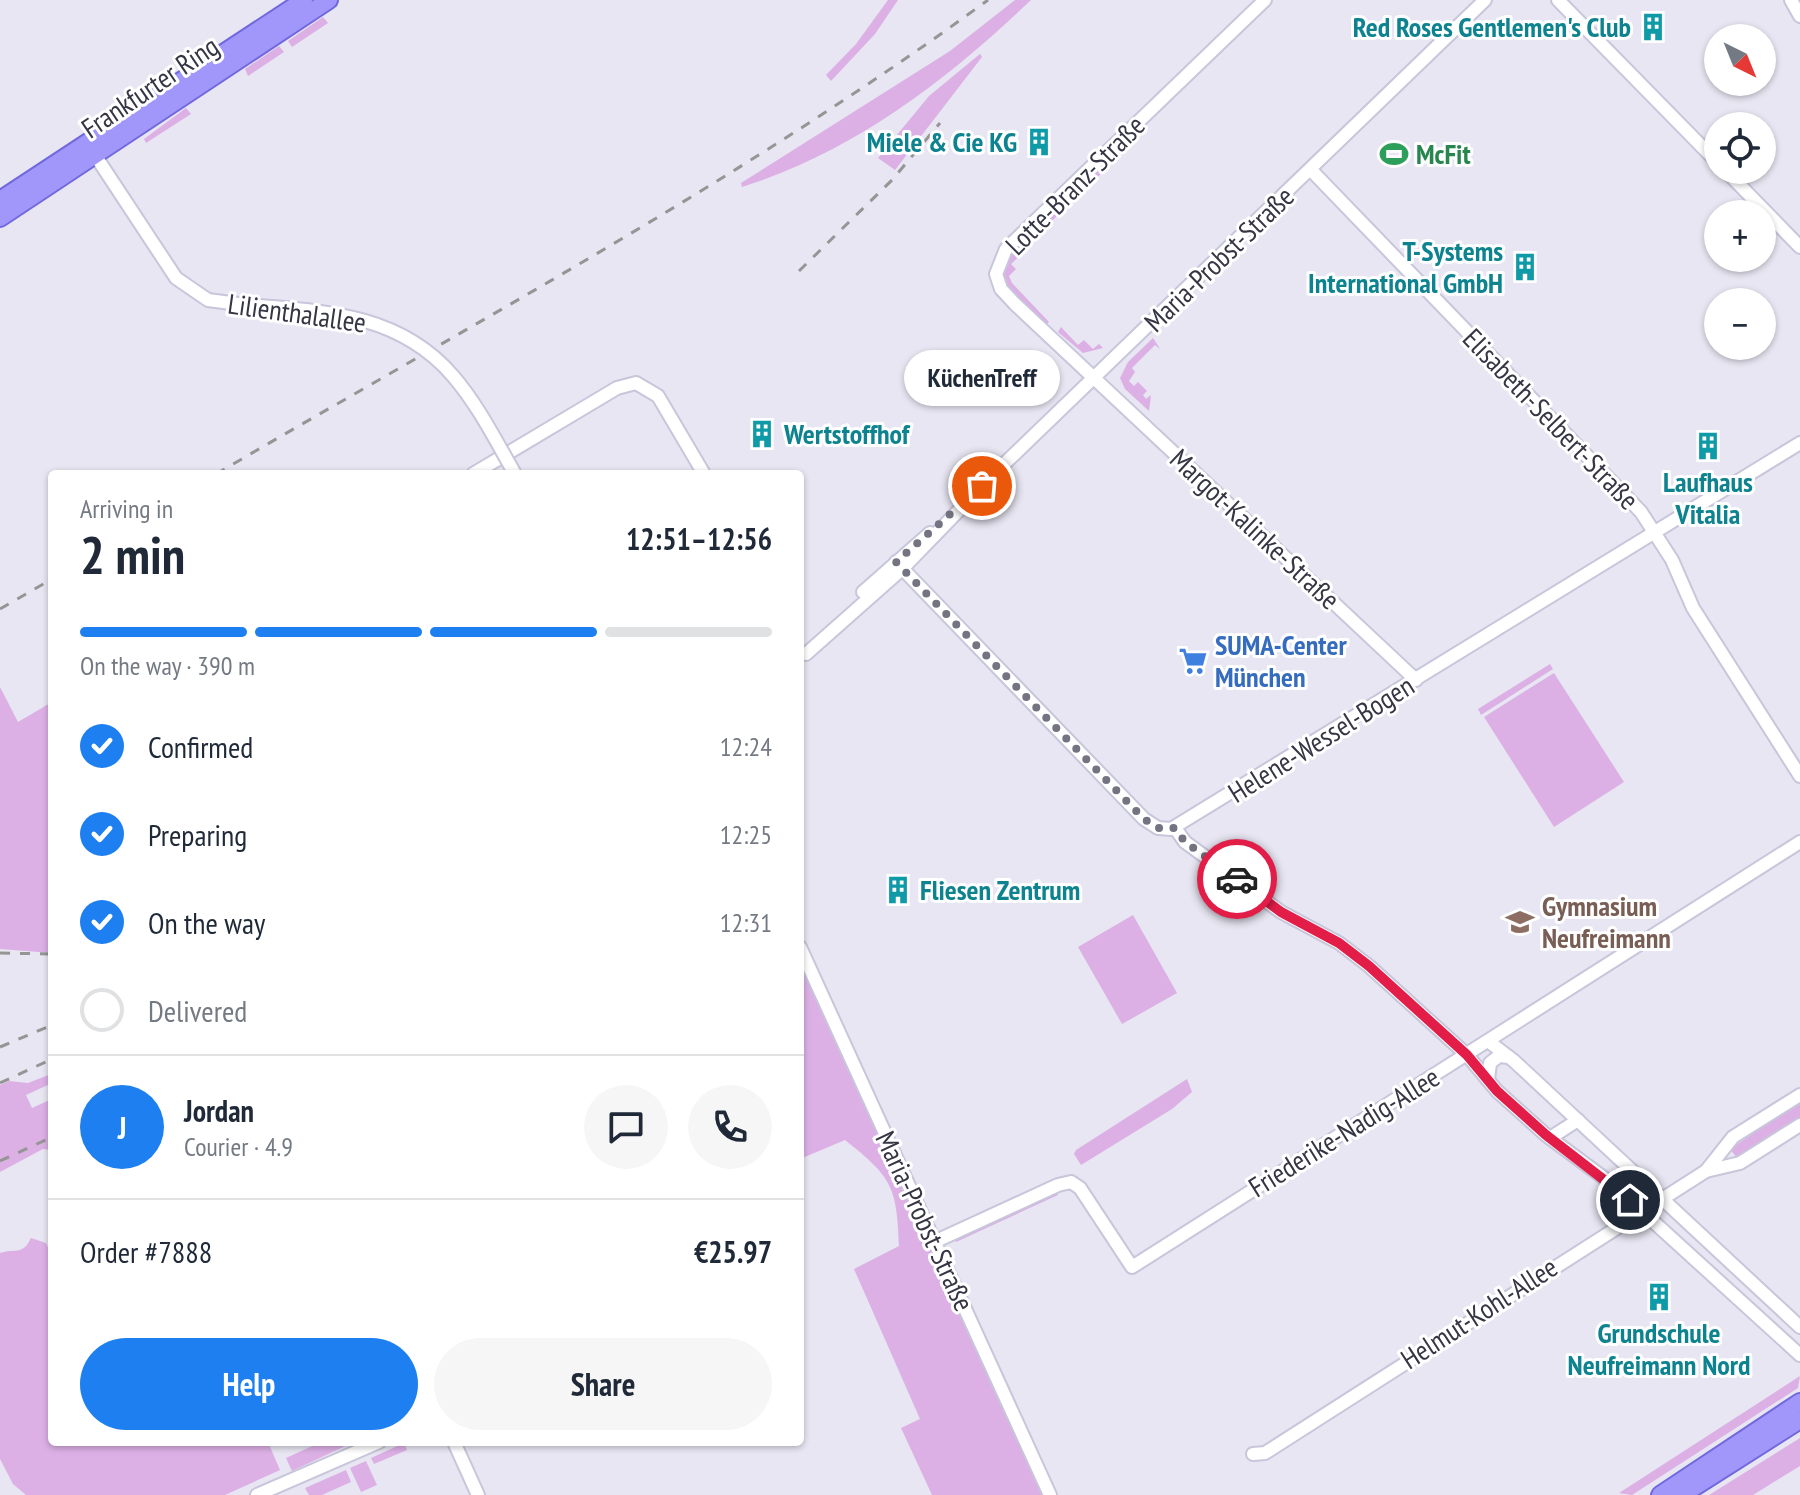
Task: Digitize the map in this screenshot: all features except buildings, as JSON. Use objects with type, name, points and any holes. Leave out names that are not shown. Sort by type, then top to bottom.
[{"type":"main road","name":"Frankfurter Ring","points":[[0,218],[91,149],[304,0]]},
{"type":"main road","name":"Frankfurter Ring","points":[[0,200],[91,149],[329,0]]},
{"type":"main road","points":[[1660,1495],[1800,1402]]},
{"type":"main road","points":[[1682,1495],[1800,1420]]},
{"type":"street","name":"Lotte-Branz-Straße","points":[[1094,378],[1001,289],[996,274],[1001,257],[1265,0]]},
{"type":"street","name":"Maria-Probst-Straße","points":[[804,657],[1485,0]]},
{"type":"street","points":[[1558,0],[1704,149]]},
{"type":"street","name":"Lilienthalallee","points":[[91,149],[180,282],[208,300],[344,314],[407,337],[439,361],[460,384],[513,470]]},
{"type":"street","name":"Elisabeth-Selbert-Straße","points":[[1311,170],[1622,491],[1655,532],[1693,608],[1800,776]]},
{"type":"street","points":[[1739,184],[1800,247]]},
{"type":"street","name":"Margot-Kalinke-Straße","points":[[1094,378],[1416,680]]},
{"type":"street","points":[[480,470],[617,388],[636,383],[658,396],[702,470]]},
{"type":"street","name":"Helene-Wessel-Bogen","points":[[1175,828],[1800,443]]},
{"type":"street","points":[[899,565],[1144,819],[1158,828],[1175,828],[1185,842],[1265,901],[1359,958],[1467,1055],[1488,1080],[1550,1138],[1603,1176],[1800,1355]]},
{"type":"street","name":"Friederike-Nadig-Allee","points":[[934,1242],[1060,1184],[1071,1182],[1080,1188],[1132,1267],[1800,842]]},
{"type":"street","name":"Maria-Probst-Straße","points":[[804,956],[1050,1495]]},
{"type":"street","points":[[1488,1041],[1578,1120],[1800,1327]]},
{"type":"street","points":[[1488,1080],[1490,1063],[1499,1056],[1509,1057]]},
{"type":"street","name":"Helmut-Kohl-Allee","points":[[1253,1454],[1265,1453],[1706,1171],[1733,1137],[1800,1095]]},
{"type":"street","points":[[1550,1138],[1578,1120]]},
{"type":"street","name":"Helmut-Kohl-Allee","points":[[1706,1171],[1740,1163],[1800,1125]]},
{"type":"street","points":[[257,1495],[286,1489],[371,1446]]},
{"type":"street","points":[[456,1446],[478,1495]]},
{"type":"shaded area","points":[[888,0],[898,0],[875,34],[831,81],[826,75],[856,44]]},
{"type":"shaded area","points":[[1015,0],[1031,0],[966,58],[897,110],[823,154],[742,187],[741,183],[950,51]]},
{"type":"shaded area","points":[[323,17],[328,23],[292,47],[288,41]]},
{"type":"shaded area","points":[[279,46],[284,52],[248,76],[245,69]]},
{"type":"shaded area","points":[[980,54],[982,57],[895,170],[878,158],[929,96]]},
{"type":"shaded area","points":[[186,108],[191,114],[146,143],[144,139]]},
{"type":"shaded area","points":[[1128,140],[1132,144],[1031,241],[1026,236]]},
{"type":"shaded area","points":[[1020,242],[1028,248],[1011,264],[1016,269],[1009,276],[1049,322],[1044,327],[1015,298],[1004,278],[1010,255]]},
{"type":"shaded area","points":[[1061,327],[1078,345],[1084,340],[1093,349],[1099,344],[1103,348],[1083,353],[1058,332]]},
{"type":"shaded area","points":[[1153,338],[1160,349],[1155,345],[1132,368],[1135,372],[1129,381],[1134,386],[1138,382],[1147,391],[1143,395],[1146,399],[1151,395],[1149,411],[1125,389],[1120,378],[1128,362]]},
{"type":"shaded area","points":[[1550,664],[1553,669],[1481,715],[1478,709]]},
{"type":"shaded area","points":[[1554,673],[1624,782],[1554,827],[1484,717]]},
{"type":"shaded area","points":[[0,687],[18,722],[48,704],[48,953],[0,949]]},
{"type":"shaded area","points":[[1133,915],[1177,993],[1122,1024],[1078,947]]},
{"type":"shaded area","points":[[804,971],[1044,1495],[932,1495],[901,1428],[920,1419],[854,1269],[899,1246],[893,1196],[882,1174],[845,1140],[804,1157]]},
{"type":"shaded area","points":[[48,1075],[48,1085],[26,1095],[32,1108],[48,1101],[48,1150],[43,1149],[0,1172],[0,1085],[9,1081],[28,1083]]},
{"type":"shaded area","points":[[1187,1079],[1192,1092],[1172,1109],[1081,1165],[1074,1154],[1076,1150]]},
{"type":"shaded area","points":[[1800,1102],[1800,1119],[1737,1158],[1730,1149]]},
{"type":"shaded area","points":[[1056,1190],[1058,1195],[956,1242],[953,1237]]},
{"type":"shaded area","points":[[31,1238],[46,1243],[48,1248],[48,1446],[270,1446],[280,1470],[225,1495],[26,1495],[13,1484],[0,1459],[0,1253],[21,1249]]},
{"type":"shaded area","points":[[1800,1376],[1798,1388],[1632,1495],[1619,1493]]},
{"type":"shaded area","points":[[1800,1438],[1800,1466],[1753,1495],[1709,1495]]},
{"type":"shaded area","points":[[312,1446],[345,1446],[292,1471],[286,1458]]},
{"type":"shaded area","points":[[397,1446],[405,1446],[407,1450],[374,1464],[371,1458]]},
{"type":"shaded area","points":[[366,1461],[377,1485],[361,1492],[350,1468]]},
{"type":"shaded area","points":[[346,1470],[351,1482],[322,1495],[309,1495],[305,1488]]},
{"type":"railway","points":[[223,470],[706,188],[896,65],[988,0]]},
{"type":"railway","points":[[799,271],[892,180],[940,123]]},
{"type":"railway","points":[[0,609],[48,581]]},
{"type":"railway","points":[[0,953],[48,954]]},
{"type":"railway","points":[[0,1047],[48,1027]]},
{"type":"railway","points":[[0,1083],[48,1061]]},
{"type":"railway","points":[[0,1161],[48,1139]]},
{"type":"way so far","points":[[982,486],[896,562],[1144,819],[1158,828],[1175,828],[1185,842],[1237,879]]},
{"type":"place","name":"Red Roses Gentlemen's Club","points":[[1653,27]]},
{"type":"place","name":"Miele & Cie KG","points":[[1039,142]]},
{"type":"place","name":"McFit","points":[[1394,154]]},
{"type":"place","name":"T-Systems International GmbH","points":[[1525,267]]},
{"type":"place","name":"Wertstoffhof","points":[[762,434]]},
{"type":"place","name":"Laufhaus Vitalia","points":[[1708,446]]},
{"type":"place","name":"KüchenTreff","points":[[982,486]]},
{"type":"place","name":"SUMA-Center München","points":[[1193,661]]},
{"type":"place","name":"Fliesen Zentrum","points":[[898,890]]},
{"type":"place","name":"Gymnasium Neufreimann","points":[[1520,922]]},
{"type":"place","name":"Grundschule Neufreimann Nord","points":[[1659,1297]]},
{"type":"route","points":[[1237,879],[1281,912],[1339,943],[1369,966],[1467,1055],[1497,1091],[1546,1135],[1603,1176],[1630,1200]]}]
